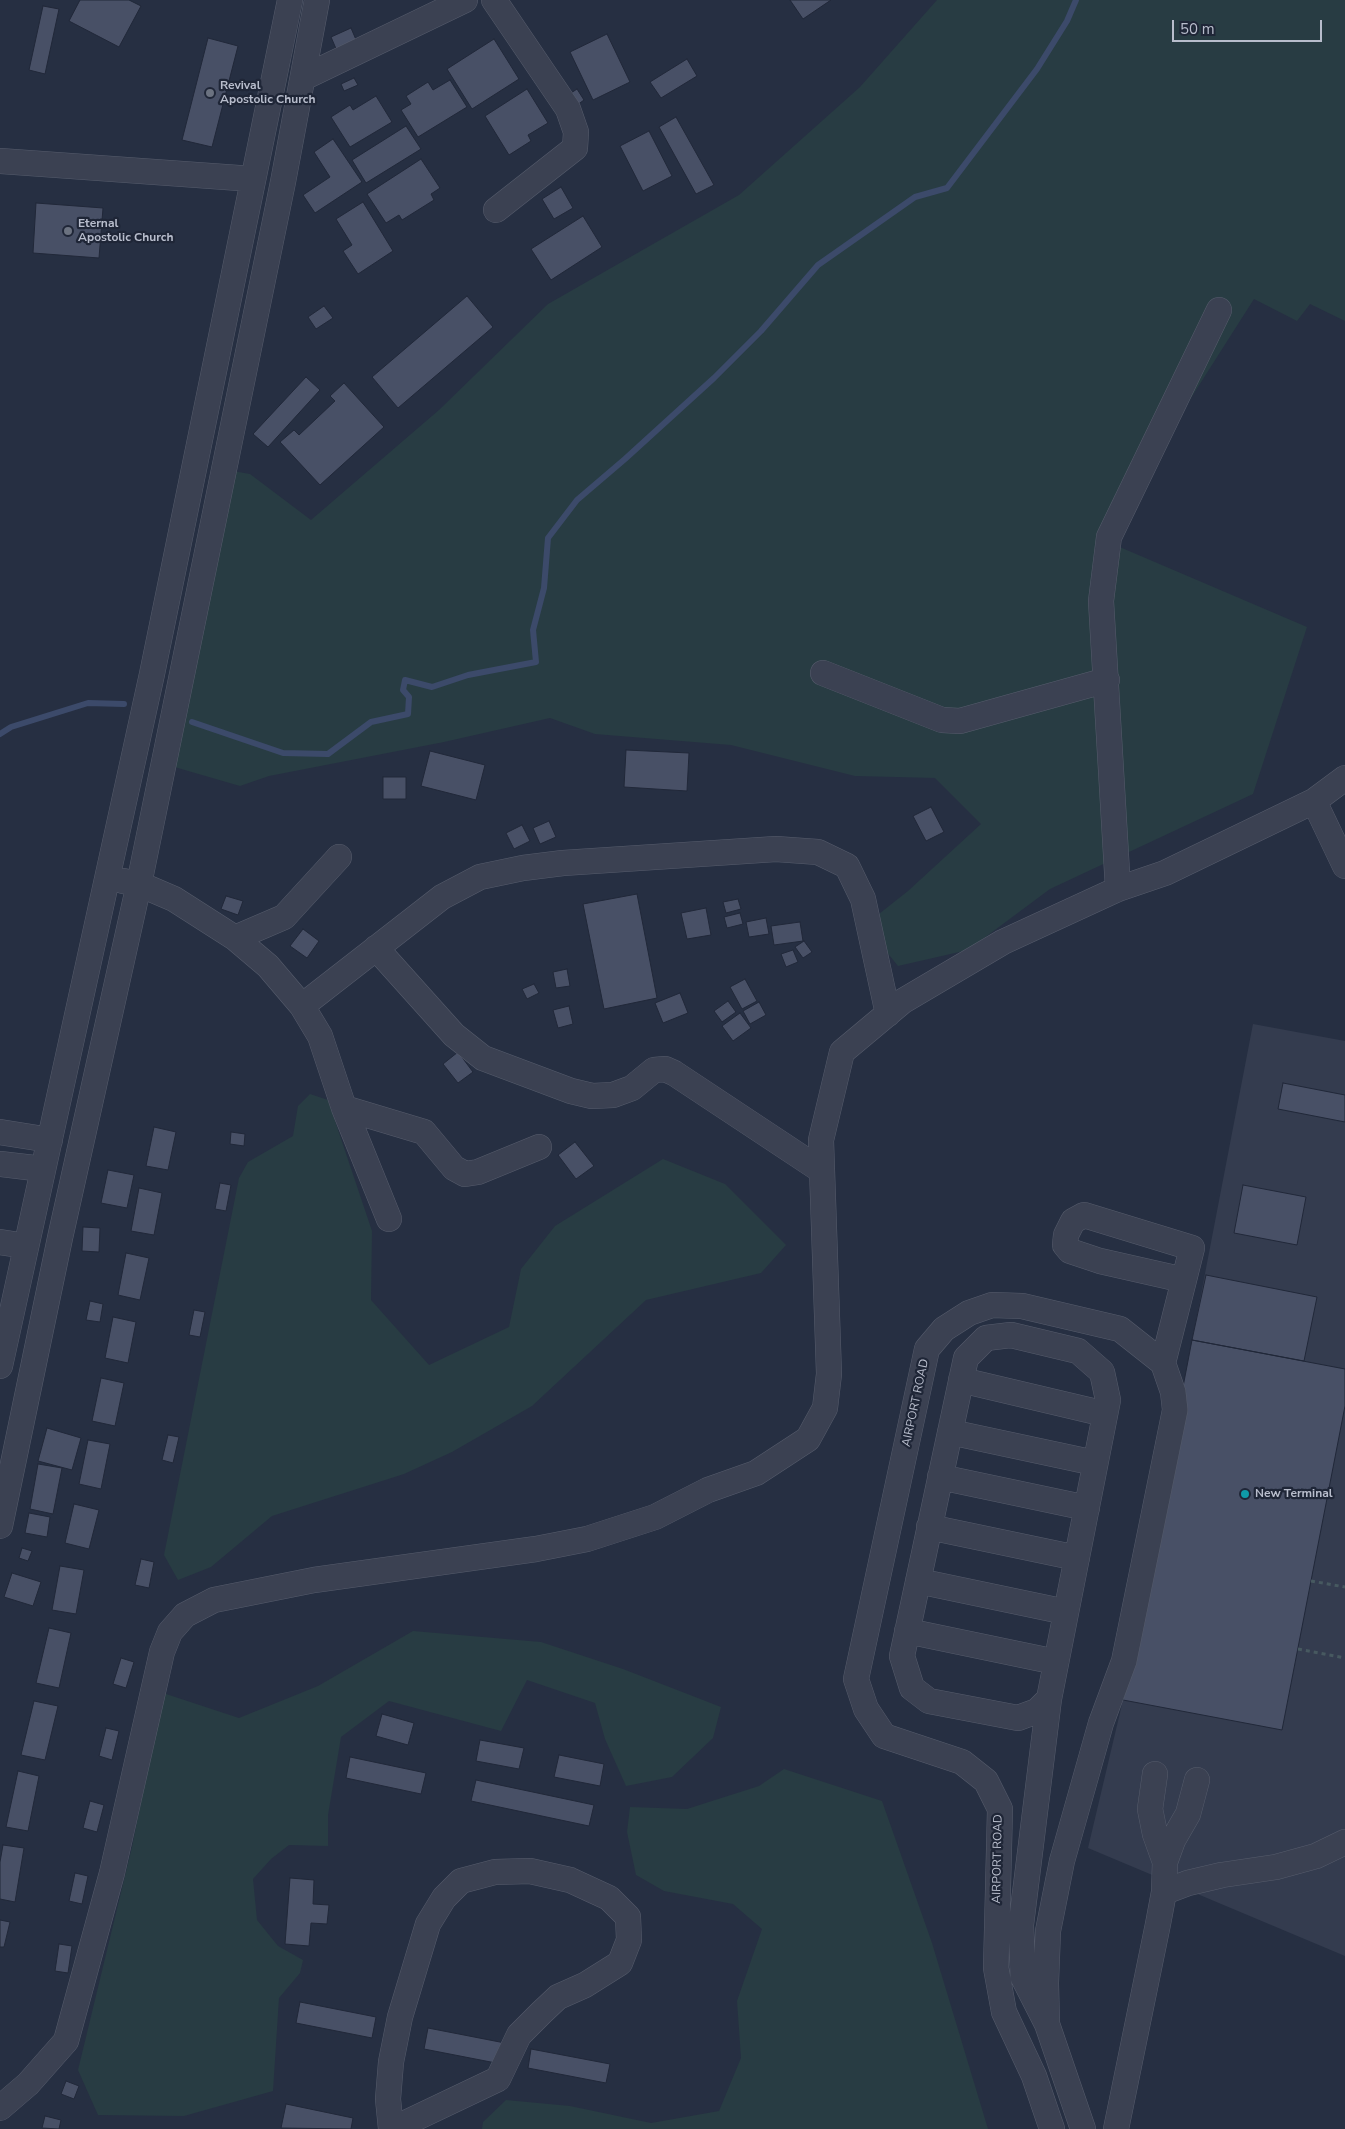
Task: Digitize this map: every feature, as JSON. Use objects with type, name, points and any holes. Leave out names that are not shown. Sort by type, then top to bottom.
[{"type":"street","points":[[0,1366],[152,674],[211,394],[290,0]]},
{"type":"street","points":[[0,1526],[60,1238],[139,884],[318,0]]},
{"type":"street","points":[[302,78],[465,0]]},
{"type":"street","points":[[494,0],[568,109],[576,132],[575,148],[496,210]]},
{"type":"street","points":[[0,161],[253,179]]},
{"type":"street","points":[[1118,889],[1101,601],[1109,536],[1219,310]]},
{"type":"street","points":[[823,673],[942,720],[960,721],[1107,680]]},
{"type":"street","points":[[0,2108],[28,2084],[66,2041],[112,1873],[162,1652],[170,1632],[185,1615],[214,1600],[314,1580],[536,1550],[587,1539],[655,1516],[708,1490],[756,1473],[808,1439],[826,1408],[829,1374],[821,1140],[842,1052],[903,1001],[1003,942],[1118,889],[1166,873],[1314,801],[1345,778]]},
{"type":"street","points":[[1314,801],[1345,866]]},
{"type":"street","points":[[302,1006],[442,897],[480,877],[563,863],[766,850],[818,852],[848,866],[863,899],[888,1014]]},
{"type":"street","points":[[235,938],[284,917],[340,857]]},
{"type":"street","points":[[106,877],[139,884],[174,899],[235,938],[268,966],[302,1006],[320,1036],[344,1108],[389,1219]]},
{"type":"street","points":[[376,948],[454,1035],[483,1058],[571,1091],[592,1096],[613,1095],[632,1088],[654,1070],[665,1069],[674,1073],[822,1171]]},
{"type":"street","points":[[344,1108],[424,1132],[454,1168],[464,1174],[478,1172],[539,1148]]},
{"type":"street","points":[[0,1132],[50,1140]]},
{"type":"street","points":[[0,1164],[43,1169]]},
{"type":"street","points":[[0,1242],[26,1246]]},
{"type":"street","points":[[1047,2024],[1048,1932],[1062,1861],[1101,1723],[1125,1654],[1166,1462],[1176,1410],[1164,1363],[1184,1280]]},
{"type":"street","name":"AIRPORT ROAD","points":[[1052,2129],[1034,2076],[1004,2012],[996,1968],[1000,1809],[986,1781],[962,1762],[884,1736],[866,1709],[856,1679],[927,1350],[944,1330],[969,1313],[992,1305],[1022,1306],[1120,1330],[1164,1363]]},
{"type":"street","points":[[1049,1698],[1037,1711],[1018,1718],[929,1700],[912,1688],[902,1656],[966,1358],[986,1338],[1011,1335],[1078,1352],[1102,1372],[1108,1400],[1049,1698],[1021,1925],[1023,1977],[1047,2024],[1083,2129]]},
{"type":"street","points":[[961,1380],[1105,1414]]},
{"type":"street","points":[[950,1432],[1095,1463]]},
{"type":"street","points":[[907,1443],[901,1469],[911,1484],[922,1490],[935,1503],[1077,1558]]},
{"type":"street","points":[[879,1573],[886,1540],[901,1524],[920,1517],[935,1503],[1087,1508]]},
{"type":"street","points":[[918,1581],[1066,1612]]},
{"type":"street","points":[[907,1631],[1056,1662]]},
{"type":"street","points":[[1116,2129],[1164,1892],[1165,1862],[1150,1809],[1156,1774]]},
{"type":"street","points":[[1165,1862],[1188,1814],[1197,1780]]},
{"type":"street","points":[[1164,1892],[1188,1883],[1222,1875],[1276,1867],[1316,1856],[1345,1842]]},
{"type":"street","points":[[530,1871],[570,1880],[609,1898],[628,1917],[628,1940],[620,1963],[585,1985],[558,1997],[542,2012],[519,2035],[498,2079],[392,2129],[388,2099],[391,2062],[400,2017],[428,1924],[444,1898],[461,1880],[495,1872],[530,1871]]},
{"type":"path","points":[[1311,1581],[1345,1587]]},
{"type":"path","points":[[1298,1649],[1345,1658]]},
{"type":"shaded area","points":[[937,0],[1345,0],[1345,321],[1310,304],[1297,321],[1254,299],[1161,445],[1115,545],[1307,627],[1253,794],[1050,889],[968,950],[898,966],[865,925],[908,891],[981,824],[935,778],[855,776],[731,745],[595,734],[550,718],[444,742],[269,776],[240,786],[171,766],[233,471],[250,474],[311,520],[439,410],[548,304],[739,195],[860,87]]},
{"type":"shaded area","points":[[1253,1024],[1345,1041],[1345,1956],[1088,1848],[1123,1700]]},
{"type":"shaded area","points":[[310,1094],[328,1100],[372,1231],[371,1300],[429,1365],[509,1327],[521,1269],[555,1226],[663,1159],[725,1184],[786,1245],[761,1273],[646,1300],[532,1406],[452,1452],[404,1474],[272,1516],[211,1567],[178,1580],[164,1555],[239,1178],[248,1162],[293,1136],[298,1106]]},
{"type":"shaded area","points":[[413,1631],[541,1642],[623,1669],[721,1707],[713,1738],[672,1777],[626,1786],[605,1739],[595,1703],[527,1680],[501,1731],[389,1701],[341,1737],[328,1815],[328,1846],[289,1845],[271,1859],[253,1879],[257,1920],[278,1946],[303,1960],[300,1973],[279,1998],[273,2091],[184,2116],[98,2115],[78,2070],[132,1847],[163,1693],[239,1718],[318,1686]]},
{"type":"shaded area","points":[[784,1769],[882,1801],[932,1943],[988,2129],[482,2129],[483,2122],[506,2100],[570,2106],[651,2123],[719,2111],[741,2058],[737,2001],[762,1929],[733,1904],[664,1891],[636,1875],[627,1832],[630,1807],[687,1809],[759,1786]]},
{"type":"building","points":[[80,0],[129,0],[141,6],[119,47],[69,21]]},
{"type":"building","points":[[790,0],[831,0],[803,19]]},
{"type":"building","points":[[43,6],[59,9],[45,74],[29,70]]},
{"type":"building","points":[[351,28],[357,42],[337,51],[331,37]]},
{"type":"building","points":[[607,34],[630,82],[593,100],[570,52]]},
{"type":"building","name":"Revival Apostolic Church","points":[[208,38],[238,46],[212,147],[182,140]]},
{"type":"building","points":[[494,39],[519,79],[472,109],[447,69]]},
{"type":"building","points":[[687,59],[697,76],[661,98],[650,82]]},
{"type":"building","points":[[354,78],[358,85],[344,91],[341,84]]},
{"type":"building","points":[[450,80],[467,107],[418,137],[401,110],[411,104],[406,96],[428,82],[433,90]]},
{"type":"building","points":[[527,89],[548,123],[528,135],[531,141],[509,155],[485,116]]},
{"type":"building","points":[[577,89],[584,100],[573,108],[565,97]]},
{"type":"building","points":[[376,96],[392,122],[350,147],[331,117],[350,105],[353,110]]},
{"type":"building","points":[[676,117],[714,185],[696,194],[659,127]]},
{"type":"building","points":[[406,126],[421,149],[366,183],[352,160]]},
{"type":"building","points":[[649,131],[672,176],[643,191],[620,146]]},
{"type":"building","points":[[333,139],[362,182],[315,213],[303,195],[330,177],[314,152]]},
{"type":"building","points":[[421,159],[440,188],[431,194],[434,200],[402,220],[399,215],[386,223],[367,194]]},
{"type":"building","points":[[561,187],[573,208],[554,219],[542,199]]},
{"type":"building","points":[[363,202],[393,251],[358,274],[343,251],[352,245],[336,219]]},
{"type":"building","name":"Eternal Apostolic Church","points":[[36,203],[103,208],[99,258],[33,253]]},
{"type":"building","points":[[583,216],[602,247],[551,280],[531,249]]},
{"type":"building","points":[[467,296],[493,327],[398,408],[372,377]]},
{"type":"building","points":[[324,306],[333,318],[316,329],[308,317]]},
{"type":"building","points":[[306,377],[320,390],[268,447],[253,434]]},
{"type":"building","points":[[344,383],[384,427],[320,485],[280,442],[294,430],[299,435],[335,401],[330,396]]},
{"type":"building","points":[[626,750],[689,753],[687,791],[624,787]]},
{"type":"building","points":[[430,751],[485,765],[476,800],[421,786]]},
{"type":"building","points":[[383,777],[406,777],[406,799],[383,799]]},
{"type":"building","points":[[931,807],[944,832],[926,841],[913,816]]},
{"type":"building","points":[[549,821],[556,837],[540,844],[533,828]]},
{"type":"building","points":[[522,825],[530,841],[514,849],[506,833]]},
{"type":"building","points":[[637,894],[657,998],[604,1009],[583,904]]},
{"type":"building","points":[[226,896],[243,901],[238,915],[221,909]]},
{"type":"building","points":[[738,899],[741,909],[726,913],[723,902]]},
{"type":"building","points":[[706,908],[711,935],[687,939],[681,913]]},
{"type":"building","points":[[740,913],[743,924],[727,928],[724,917]]},
{"type":"building","points":[[766,918],[769,934],[749,937],[746,922]]},
{"type":"building","points":[[800,922],[803,941],[774,945],[771,926]]},
{"type":"building","points":[[303,929],[319,941],[307,958],[290,946]]},
{"type":"building","points":[[804,941],[812,952],[803,958],[795,947]]},
{"type":"building","points":[[793,950],[798,962],[786,967],[781,954]]},
{"type":"building","points":[[567,969],[570,986],[556,988],[553,972]]},
{"type":"building","points":[[745,979],[757,1001],[742,1009],[730,987]]},
{"type":"building","points":[[534,984],[539,993],[527,999],[522,989]]},
{"type":"building","points":[[680,993],[688,1013],[663,1023],[655,1003]]},
{"type":"building","points":[[728,1001],[736,1012],[722,1022],[714,1011]]},
{"type":"building","points":[[759,1002],[766,1015],[750,1024],[743,1011]]},
{"type":"building","points":[[569,1006],[573,1024],[558,1028],[553,1010]]},
{"type":"building","points":[[740,1013],[751,1028],[733,1041],[722,1026]]},
{"type":"building","points":[[458,1052],[473,1072],[458,1083],[443,1064]]},
{"type":"building","points":[[1283,1083],[1345,1095],[1345,1122],[1278,1109]]},
{"type":"building","points":[[154,1127],[176,1132],[168,1170],[146,1166]]},
{"type":"building","points":[[231,1132],[245,1134],[244,1146],[230,1144]]},
{"type":"building","points":[[575,1142],[594,1166],[576,1179],[558,1155]]},
{"type":"building","points":[[108,1170],[134,1175],[127,1208],[101,1203]]},
{"type":"building","points":[[220,1183],[231,1185],[226,1211],[215,1209]]},
{"type":"building","points":[[1243,1185],[1306,1197],[1297,1245],[1234,1233]]},
{"type":"building","points":[[139,1188],[162,1193],[154,1235],[131,1231]]},
{"type":"building","points":[[83,1227],[100,1228],[99,1252],[82,1251]]},
{"type":"building","points":[[126,1253],[149,1258],[140,1300],[118,1295]]},
{"type":"building","points":[[1206,1275],[1317,1297],[1304,1361],[1192,1340]]},
{"type":"building","points":[[90,1301],[103,1304],[100,1322],[86,1320]]},
{"type":"building","points":[[194,1310],[205,1312],[200,1337],[189,1335]]},
{"type":"building","points":[[113,1317],[136,1322],[128,1363],[105,1358]]},
{"type":"building","name":"New Terminal","points":[[1192,1340],[1345,1369],[1345,1406],[1282,1730],[1123,1700]]},
{"type":"building","points":[[101,1378],[124,1383],[115,1426],[92,1421]]},
{"type":"building","points":[[47,1428],[81,1438],[72,1470],[38,1461]]},
{"type":"building","points":[[168,1435],[179,1437],[173,1463],[162,1460]]},
{"type":"building","points":[[88,1440],[110,1444],[101,1489],[79,1484]]},
{"type":"building","points":[[38,1464],[62,1468],[53,1514],[30,1509]]},
{"type":"building","points":[[74,1504],[99,1510],[89,1549],[65,1543]]},
{"type":"building","points":[[29,1513],[50,1517],[47,1537],[25,1533]]},
{"type":"building","points":[[22,1548],[32,1551],[28,1561],[19,1558]]},
{"type":"building","points":[[141,1559],[154,1562],[149,1588],[135,1585]]},
{"type":"building","points":[[60,1566],[84,1570],[76,1614],[52,1610]]},
{"type":"building","points":[[12,1573],[41,1582],[33,1606],[4,1597]]},
{"type":"building","points":[[49,1628],[71,1633],[59,1688],[36,1683]]},
{"type":"building","points":[[121,1658],[134,1662],[126,1688],[113,1684]]},
{"type":"building","points":[[34,1701],[58,1706],[45,1760],[21,1755]]},
{"type":"building","points":[[382,1714],[414,1723],[408,1745],[376,1736]]},
{"type":"building","points":[[106,1728],[119,1731],[112,1760],[99,1756]]},
{"type":"building","points":[[480,1740],[524,1748],[519,1769],[476,1761]]},
{"type":"building","points":[[559,1755],[604,1764],[600,1786],[554,1777]]},
{"type":"building","points":[[350,1757],[426,1773],[421,1794],[346,1778]]},
{"type":"building","points":[[18,1771],[39,1776],[28,1831],[6,1827]]},
{"type":"building","points":[[476,1780],[594,1805],[589,1826],[471,1801]]},
{"type":"building","points":[[90,1801],[104,1805],[97,1832],[83,1828]]},
{"type":"building","points":[[3,1845],[24,1848],[15,1902],[0,1899],[0,1862]]},
{"type":"building","points":[[75,1873],[88,1876],[82,1904],[69,1901]]},
{"type":"building","points":[[290,1878],[314,1880],[313,1904],[329,1905],[327,1924],[311,1923],[309,1946],[285,1944]]},
{"type":"building","points":[[0,1920],[10,1922],[4,1947],[0,1947]]},
{"type":"building","points":[[59,1944],[72,1946],[68,1973],[55,1971]]},
{"type":"building","points":[[300,2002],[376,2017],[372,2038],[296,2023]]},
{"type":"building","points":[[428,2028],[505,2043],[501,2064],[424,2049]]},
{"type":"building","points":[[531,2049],[610,2064],[606,2083],[528,2068]]},
{"type":"building","points":[[66,2081],[79,2086],[74,2099],[61,2094]]},
{"type":"building","points":[[286,2104],[353,2118],[351,2129],[281,2128]]},
{"type":"building","points":[[45,2116],[61,2120],[59,2129],[42,2128]]},
{"type":"waterway","points":[[192,722],[283,753],[328,754],[371,722],[408,714],[409,697],[403,690],[405,680],[432,687],[468,675],[536,662],[533,630],[544,588],[548,538],[577,500],[714,378],[761,331],[818,265],[915,197],[947,188],[1037,69],[1067,21],[1076,0]]},
{"type":"waterway","points":[[0,734],[11,727],[88,703],[124,704]]},
{"type":"place","name":"Revival Apostolic Church","points":[[210,93]]},
{"type":"place","name":"Eternal Apostolic Church","points":[[68,231]]},
{"type":"place","name":"New Terminal","points":[[1245,1494]]}]
